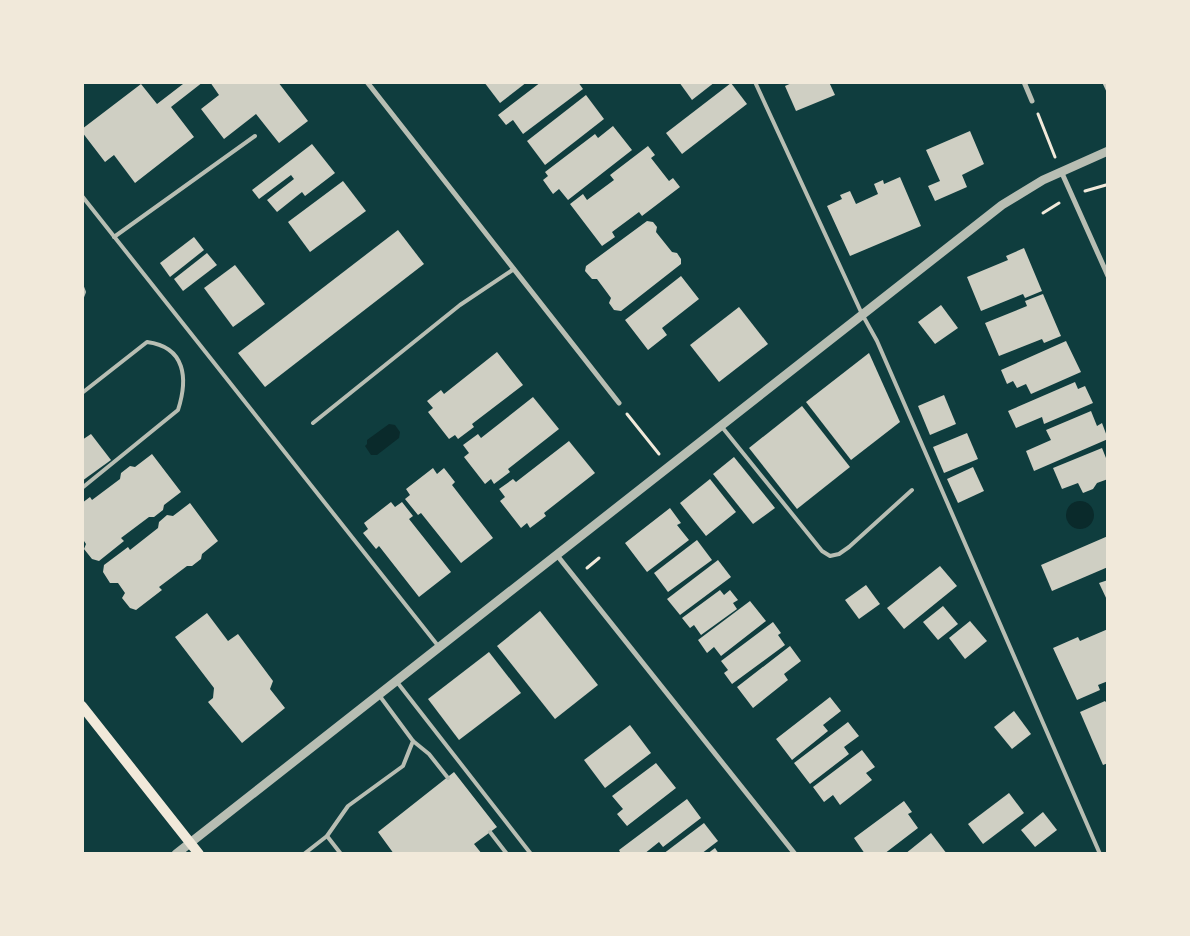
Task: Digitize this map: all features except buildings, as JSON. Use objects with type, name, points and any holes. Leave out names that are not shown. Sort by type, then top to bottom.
[{"type":"main road","points":[[82,706],[199,854]]},
{"type":"street","points":[[367,82],[619,403]]},
{"type":"street","points":[[1024,82],[1032,101]]},
{"type":"street","points":[[176,854],[1002,204],[1022,191],[1061,171],[1108,151]]},
{"type":"street","points":[[1061,171],[1108,276]]},
{"type":"street","points":[[556,554],[795,854]]},
{"type":"lane","points":[[755,82],[862,314],[877,341],[1100,854]]},
{"type":"lane","points":[[114,236],[255,136]]},
{"type":"lane","points":[[82,196],[439,647]]},
{"type":"lane","points":[[313,424],[460,304],[514,269]]},
{"type":"lane","points":[[82,286],[84,292],[82,296]]},
{"type":"lane","points":[[82,393],[147,342],[161,344],[175,354],[183,369],[183,394],[178,410],[82,488]]},
{"type":"lane","points":[[721,425],[822,551],[830,556],[839,554],[848,547],[912,490]]},
{"type":"lane","points":[[397,681],[531,854]]},
{"type":"lane","points":[[379,694],[413,741],[429,754],[448,778]]},
{"type":"lane","points":[[304,854],[327,836],[348,806],[403,766],[413,741]]},
{"type":"lane","points":[[490,832],[507,854]]},
{"type":"lane","points":[[327,836],[341,854]]},
{"type":"path","points":[[1032,101],[1061,171]]},
{"type":"path","points":[[619,403],[669,466]]},
{"type":"water","points":[[389,424],[395,425],[400,432],[399,438],[377,455],[371,455],[365,446],[367,440]]},
{"type":"water","points":[[1080,501],[1090,505],[1094,515],[1090,525],[1080,529],[1070,525],[1066,515],[1070,505]]}]
